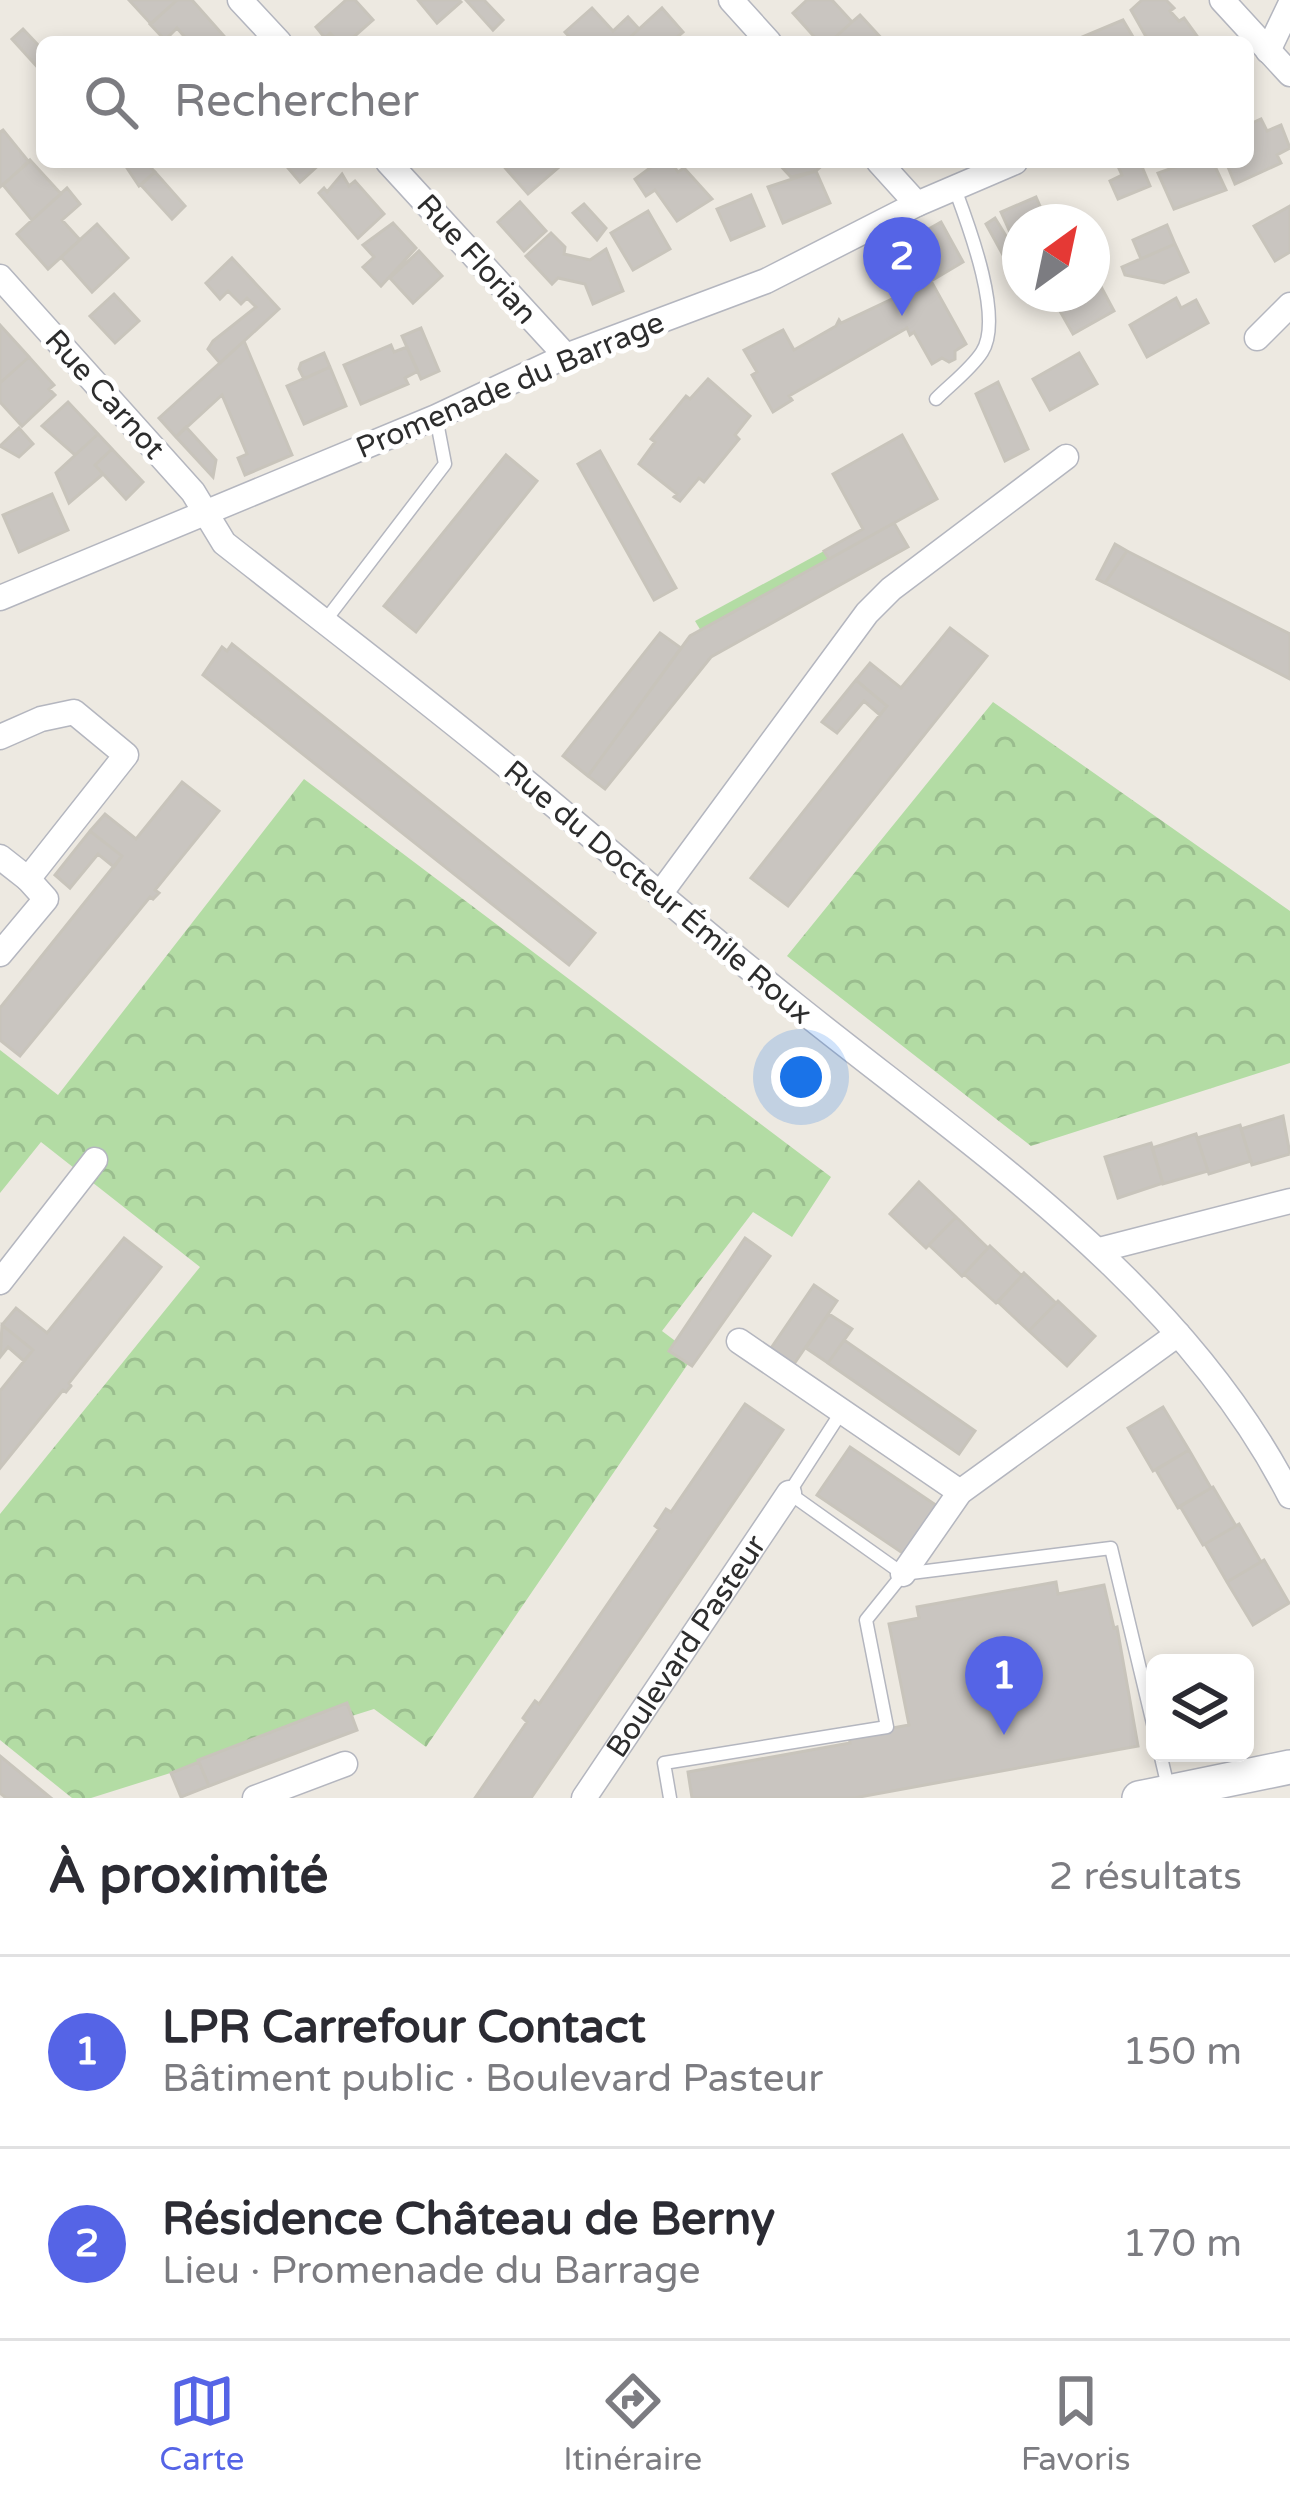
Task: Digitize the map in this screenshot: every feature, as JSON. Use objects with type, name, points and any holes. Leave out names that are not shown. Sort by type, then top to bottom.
[{"type":"main road","points":[[1154,1795],[1246,1788],[1290,1768]]},
{"type":"street","points":[[240,0],[273,36]]},
{"type":"street","points":[[730,0],[763,36]]},
{"type":"street","points":[[1222,0],[1244,36]]},
{"type":"street","points":[[1290,5],[1258,58],[1290,74]]},
{"type":"street","name":"Rue Florian","points":[[394,168],[566,356]]},
{"type":"street","points":[[884,168],[916,203]]},
{"type":"street","name":"Promenade du Barrage","points":[[0,598],[436,417],[566,356],[766,281],[916,203],[1001,168]]},
{"type":"street","name":"Rue Carnot","points":[[0,278],[194,492],[204,513]]},
{"type":"street","points":[[1257,338],[1290,305]]},
{"type":"street","points":[[660,894],[867,613],[891,589],[1066,457]]},
{"type":"street","name":"Rue du Docteur Émile Roux","points":[[204,513],[224,543],[1099,1250],[1178,1334],[1242,1415],[1290,1496]]},
{"type":"street","points":[[0,737],[41,718],[74,712],[126,755],[28,879]]},
{"type":"street","points":[[0,857],[46,899],[0,954]]},
{"type":"street","points":[[0,1282],[95,1160]]},
{"type":"street","points":[[1099,1250],[1290,1201]]},
{"type":"street","points":[[903,1574],[960,1492],[1178,1334]]},
{"type":"street","points":[[739,1341],[960,1492]]},
{"type":"street","name":"Boulevard Pasteur","points":[[584,1798],[789,1493]]},
{"type":"street","points":[[255,1798],[345,1764]]},
{"type":"lane","points":[[936,399],[985,349],[988,303],[974,242],[954,188]]},
{"type":"lane","points":[[325,622],[445,464],[436,417]]},
{"type":"lane","points":[[842,1412],[789,1493],[903,1574],[1111,1548],[1146,1694]]},
{"type":"lane","points":[[670,1798],[664,1763],[886,1727],[866,1620],[903,1574]]},
{"type":"lane","points":[[1154,1795],[1159,1762]]},
{"type":"green space","points":[[824,551],[829,559],[701,631],[695,621]]},
{"type":"green space","points":[[993,702],[1290,911],[1290,1063],[1031,1146],[787,956]]},
{"type":"green space","points":[[304,779],[831,1177],[792,1237],[753,1212],[662,1331],[694,1355],[426,1747],[374,1709],[91,1798],[72,1798],[0,1740],[0,1514],[200,1267],[41,1142],[0,1193],[0,1050],[58,1095]]},
{"type":"building","points":[[129,0],[177,0],[151,24]]},
{"type":"building","points":[[177,0],[192,0],[224,36],[184,36],[177,28],[161,36],[150,24]]},
{"type":"building","points":[[346,0],[355,0],[373,20],[355,36],[323,36],[316,27]]},
{"type":"building","points":[[418,0],[459,0],[461,2],[437,23]]},
{"type":"building","points":[[466,0],[484,0],[503,20],[493,30]]},
{"type":"building","points":[[807,0],[832,0],[852,22],[837,36],[814,36],[793,13]]},
{"type":"building","points":[[1142,0],[1166,0],[1174,8],[1170,11],[1179,21],[1184,18],[1197,36],[1146,36],[1131,10]]},
{"type":"building","points":[[592,8],[613,31],[628,17],[639,29],[631,36],[569,36],[565,32]]},
{"type":"building","points":[[662,8],[683,32],[678,36],[632,36]]},
{"type":"building","points":[[860,15],[879,36],[837,36]]},
{"type":"building","points":[[1123,20],[1132,36],[1084,36]]},
{"type":"building","points":[[23,29],[36,43],[36,65],[12,39]]},
{"type":"building","points":[[1261,119],[1267,131],[1281,125],[1290,148],[1277,155],[1281,163],[1235,184],[1228,168],[1254,168],[1254,122]]},
{"type":"building","points":[[0,132],[29,162],[0,187]]},
{"type":"building","points":[[30,160],[61,194],[32,220],[3,185]]},
{"type":"building","points":[[127,168],[151,168],[155,172],[139,186]]},
{"type":"building","points":[[288,168],[315,168],[300,182]]},
{"type":"building","points":[[505,168],[558,168],[528,194]]},
{"type":"building","points":[[650,168],[678,172],[684,168],[712,199],[677,221],[655,190],[646,196],[635,179]]},
{"type":"building","points":[[783,168],[819,168],[816,171],[791,177]]},
{"type":"building","points":[[1119,168],[1142,168],[1150,186],[1118,199],[1110,181],[1122,175]]},
{"type":"building","points":[[1172,168],[1216,168],[1226,190],[1174,209],[1158,173]]},
{"type":"building","points":[[816,171],[830,203],[783,223],[768,187]]},
{"type":"building","points":[[155,172],[185,206],[172,219],[141,185]]},
{"type":"building","points":[[342,174],[349,186],[355,181],[384,214],[358,238],[319,193],[324,188],[327,192]]},
{"type":"building","points":[[67,188],[80,204],[62,220],[80,240],[48,269],[17,234]]},
{"type":"building","points":[[751,195],[764,226],[731,240],[717,209]]},
{"type":"building","points":[[520,202],[546,231],[524,251],[498,222]]},
{"type":"building","points":[[584,204],[606,228],[597,240],[573,213]]},
{"type":"building","points":[[1290,206],[1290,252],[1275,261],[1254,226]]},
{"type":"building","points":[[648,211],[670,249],[633,270],[611,233]]},
{"type":"building","points":[[995,218],[1002,229],[1002,253],[986,224]]},
{"type":"building","points":[[941,222],[963,262],[931,281],[966,344],[955,351],[955,359],[942,358],[932,364],[907,328],[789,396],[792,400],[773,412],[744,350],[783,330],[794,350],[839,320],[894,298],[872,261]]},
{"type":"building","points":[[393,223],[416,248],[381,286],[363,267],[374,257],[363,245]]},
{"type":"building","points":[[97,224],[128,258],[92,292],[61,257]]},
{"type":"building","points":[[1167,225],[1175,244],[1141,259],[1133,240]]},
{"type":"building","points":[[551,233],[565,247],[564,254],[590,260],[606,249],[623,291],[593,304],[585,284],[558,278],[552,284],[526,256]]},
{"type":"building","points":[[1175,244],[1188,272],[1164,283],[1125,275],[1122,267]]},
{"type":"building","points":[[419,251],[442,276],[413,303],[390,278]]},
{"type":"building","points":[[232,258],[279,309],[220,363],[208,349],[213,341],[256,307],[247,298],[241,304],[228,291],[220,299],[206,283]]},
{"type":"building","points":[[114,294],[139,321],[115,343],[90,316]]},
{"type":"building","points":[[1176,298],[1181,308],[1196,300],[1208,323],[1147,357],[1130,325]]},
{"type":"building","points":[[1110,304],[1114,311],[1073,334],[1061,312],[1110,312]]},
{"type":"building","points":[[0,325],[29,357],[0,383]]},
{"type":"building","points":[[421,328],[439,371],[421,379],[402,336]]},
{"type":"building","points":[[244,341],[292,455],[245,475],[238,458],[247,454],[222,395],[176,437],[159,418]]},
{"type":"building","points":[[391,345],[394,352],[407,347],[418,371],[405,378],[408,384],[361,404],[344,365]]},
{"type":"building","points":[[324,353],[330,367],[304,379],[301,363]]},
{"type":"building","points":[[1079,353],[1097,384],[1050,410],[1033,379]]},
{"type":"building","points":[[29,357],[54,385],[49,389],[55,395],[22,426],[0,402],[0,383]]},
{"type":"building","points":[[330,367],[346,406],[304,424],[287,386]]},
{"type":"building","points":[[708,379],[750,416],[735,435],[739,439],[704,482],[699,478],[680,501],[639,464],[655,442],[651,439],[686,396],[690,399]]},
{"type":"building","points":[[998,382],[1028,449],[1005,461],[976,394]]},
{"type":"building","points":[[68,402],[98,434],[75,455],[42,426]]},
{"type":"building","points":[[186,427],[216,460],[213,477],[176,437]]},
{"type":"building","points":[[19,428],[33,444],[19,457],[0,446]]},
{"type":"building","points":[[98,434],[112,449],[95,465],[103,474],[69,503],[56,473]]},
{"type":"building","points":[[902,435],[937,499],[829,559],[824,551],[863,529],[833,474]]},
{"type":"building","points":[[112,449],[143,482],[126,499],[95,465]]},
{"type":"building","points":[[600,451],[676,588],[654,600],[578,464]]},
{"type":"building","points":[[506,455],[537,481],[416,632],[384,606]]},
{"type":"building","points":[[52,494],[68,530],[19,552],[3,515]]},
{"type":"building","points":[[894,523],[908,547],[711,657],[605,789],[588,776],[690,636]]},
{"type":"building","points":[[1115,544],[1127,551],[1105,583],[1097,579]]},
{"type":"building","points":[[1127,551],[1290,634],[1290,679],[1105,583]]},
{"type":"building","points":[[950,628],[987,656],[788,906],[751,878],[887,706],[856,680],[870,663],[901,688]]},
{"type":"building","points":[[660,633],[681,648],[588,776],[563,756]]},
{"type":"building","points":[[232,644],[595,933],[569,965],[203,675],[222,647],[227,651]]},
{"type":"building","points":[[856,680],[887,706],[880,715],[864,701],[837,733],[822,722]]},
{"type":"building","points":[[182,782],[219,811],[155,890],[159,893],[150,897],[20,1056],[0,1040],[0,1008],[122,856],[90,831],[105,814],[136,839]]},
{"type":"building","points":[[90,831],[122,856],[114,867],[98,854],[70,888],[55,875]]},
{"type":"building","points":[[1283,1116],[1290,1154],[1252,1165],[1241,1129]]},
{"type":"building","points":[[1240,1125],[1251,1161],[1209,1174],[1197,1138]]},
{"type":"building","points":[[1196,1134],[1208,1171],[1163,1184],[1152,1148]]},
{"type":"building","points":[[1151,1143],[1163,1183],[1118,1198],[1105,1157]]},
{"type":"building","points":[[919,1182],[956,1217],[926,1248],[890,1214]]},
{"type":"building","points":[[956,1217],[988,1248],[962,1276],[929,1245]]},
{"type":"building","points":[[124,1238],[161,1267],[71,1386],[0,1468],[0,1391],[33,1350],[2,1325],[16,1308],[47,1333]]},
{"type":"building","points":[[745,1238],[770,1256],[692,1366],[669,1351]]},
{"type":"building","points":[[990,1246],[1022,1276],[996,1303],[964,1274]]},
{"type":"building","points":[[1024,1273],[1056,1303],[1029,1331],[998,1302]]},
{"type":"building","points":[[814,1285],[837,1301],[792,1367],[769,1351]]},
{"type":"building","points":[[1058,1301],[1095,1336],[1067,1366],[1029,1331]]},
{"type":"building","points":[[829,1314],[852,1329],[828,1363],[806,1348]]},
{"type":"building","points":[[2,1325],[33,1350],[24,1361],[8,1347],[0,1357]]},
{"type":"building","points":[[844,1340],[975,1431],[959,1454],[828,1363]]},
{"type":"building","points":[[745,1404],[783,1430],[531,1798],[475,1798],[527,1722],[523,1718],[535,1701],[539,1704],[659,1529],[655,1526],[666,1509],[671,1512]]},
{"type":"building","points":[[1163,1407],[1189,1450],[1153,1471],[1128,1428]]},
{"type":"building","points":[[850,1447],[937,1506],[904,1554],[817,1495]]},
{"type":"building","points":[[1189,1450],[1211,1488],[1178,1508],[1156,1470]]},
{"type":"building","points":[[1213,1487],[1236,1526],[1203,1545],[1180,1506]]},
{"type":"building","points":[[1239,1524],[1261,1562],[1227,1582],[1205,1544]]},
{"type":"building","points":[[1264,1560],[1289,1603],[1253,1625],[1227,1582]]},
{"type":"building","points":[[1056,1582],[1058,1594],[1104,1585],[1117,1627],[1138,1746],[854,1798],[692,1798],[688,1772],[850,1743],[849,1736],[909,1725],[889,1624],[919,1618],[917,1607]]},
{"type":"building","points":[[347,1703],[357,1730],[209,1786],[198,1760]]},
{"type":"building","points":[[0,1756],[51,1798],[6,1798],[0,1793]]},
{"type":"building","points":[[199,1762],[209,1786],[181,1797],[171,1773]]},
{"type":"place","name":"Résidence Château de Berny","points":[[902,316]]},
{"type":"place","name":"LPR Carrefour Contact","points":[[1004,1735]]}]
